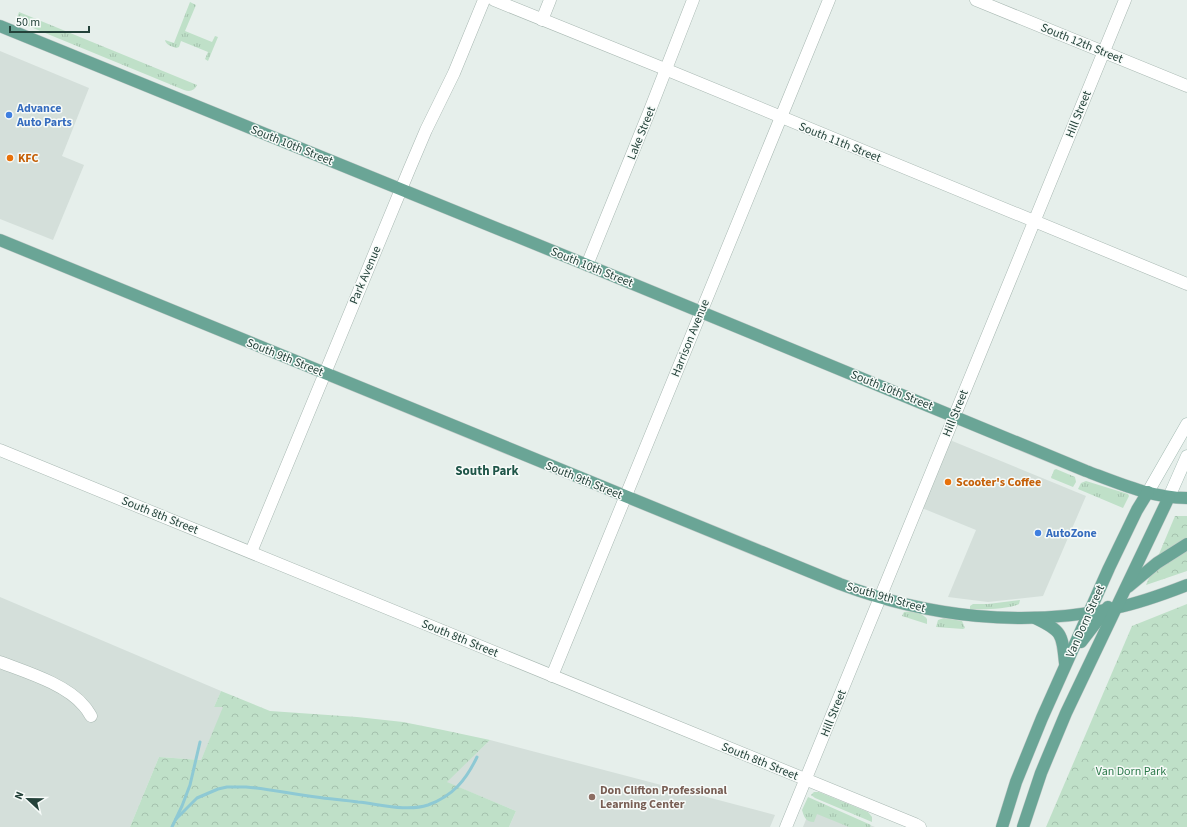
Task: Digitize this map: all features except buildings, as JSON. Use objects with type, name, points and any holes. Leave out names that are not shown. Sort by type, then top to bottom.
[{"type":"main road","name":"South 10th Street","points":[[0,26],[587,265],[1086,471],[1148,492],[1170,497],[1187,498]]},
{"type":"main road","name":"South 9th Street","points":[[0,240],[840,584],[880,598],[921,608],[947,612],[1002,618],[1034,618],[1110,609],[1157,596],[1187,585]]},
{"type":"main road","name":"Van Dorn Street","points":[[1002,827],[1024,760],[1088,612],[1134,516],[1148,492]]},
{"type":"main road","name":"Van Dorn Street","points":[[1023,827],[1041,773],[1058,730],[1110,609],[1124,590],[1170,497]]},
{"type":"main road","points":[[1124,590],[1157,563],[1187,544]]},
{"type":"main road","points":[[1059,679],[1078,646],[1110,609]]},
{"type":"main road","points":[[1034,618],[1057,631],[1062,642],[1066,665]]},
{"type":"street","name":"Park Avenue","points":[[251,552],[401,189],[426,130],[454,73],[484,0]]},
{"type":"street","name":"South 11th Street","points":[[494,0],[1187,284]]},
{"type":"street","points":[[542,20],[550,0]]},
{"type":"street","name":"Lake Street","points":[[587,265],[693,0]]},
{"type":"street","name":"Harrison Avenue","points":[[552,676],[829,0]]},
{"type":"street","name":"South 12th Street","points":[[976,0],[1187,86]]},
{"type":"street","name":"Hill Street","points":[[786,827],[1125,0]]},
{"type":"street","name":"Van Dorn Street","points":[[1148,492],[1187,424]]},
{"type":"street","name":"South 8th Street","points":[[0,450],[909,821],[920,827]]},
{"type":"street","name":"Van Dorn Street","points":[[1170,497],[1187,456]]},
{"type":"street","points":[[0,662],[56,685],[68,692],[85,707],[91,716]]},
{"type":"shaded area","points":[[0,51],[89,88],[62,156],[84,165],[53,240],[0,219]]},
{"type":"shaded area","points":[[945,438],[1086,496],[1043,596],[988,602],[948,597],[976,530],[917,506]]},
{"type":"shaded area","points":[[0,597],[221,691],[214,707],[224,707],[201,760],[159,757],[130,827],[0,827]]},
{"type":"shaded area","name":"Don Clifton Professional Learning Center","points":[[490,740],[775,815],[770,827],[509,827],[516,811],[446,782]]},
{"type":"shaded area","points":[[813,802],[875,827],[803,827]]},
{"type":"green space","points":[[190,2],[196,5],[185,31],[212,42],[215,36],[218,37],[208,61],[205,59],[208,52],[181,41],[179,47],[176,48],[168,44],[165,40],[174,43]]},
{"type":"green space","points":[[19,12],[197,85],[195,89],[188,91],[184,90],[16,21]]},
{"type":"green space","points":[[1056,469],[1075,477],[1076,482],[1073,487],[1051,478],[1054,470]]},
{"type":"green space","points":[[1086,481],[1128,494],[1129,496],[1123,508],[1078,489],[1081,483]]},
{"type":"green space","points":[[1175,516],[1187,516],[1187,571],[1146,585]]},
{"type":"green space","points":[[1020,600],[1019,604],[1015,606],[970,609],[970,606],[973,604],[988,604]]},
{"type":"green space","name":"Van Dorn Park","points":[[1187,604],[1187,827],[1046,827],[1132,626]]},
{"type":"green space","points":[[904,612],[914,612],[923,615],[927,619],[927,624],[902,616]]},
{"type":"green space","points":[[944,618],[962,621],[965,628],[936,627],[938,620]]},
{"type":"green space","points":[[221,691],[270,711],[403,722],[490,740],[447,782],[516,811],[509,827],[130,827],[159,757],[201,760],[223,707],[214,707]]},
{"type":"green space","points":[[814,792],[819,792],[868,812],[872,817],[872,822],[815,798],[811,795]]},
{"type":"green space","points":[[808,797],[871,825],[870,827],[849,827],[817,814],[814,822],[811,822],[805,818],[802,810]]},
{"type":"waterway","points":[[172,827],[190,785],[200,742]]},
{"type":"waterway","points":[[176,819],[197,798],[218,789],[227,787],[255,788],[402,808],[420,807],[437,801],[452,792],[463,780],[477,757]]},
{"type":"place","name":"Advance Auto Parts","points":[[9,115]]},
{"type":"place","name":"KFC","points":[[10,158]]},
{"type":"place","name":"Scooter's Coffee","points":[[948,482]]},
{"type":"place","name":"AutoZone","points":[[1038,533]]},
{"type":"place","name":"Don Clifton Professional Learning Center","points":[[592,797]]},
{"type":"district","name":"South Park","points":[[487,470]]}]
